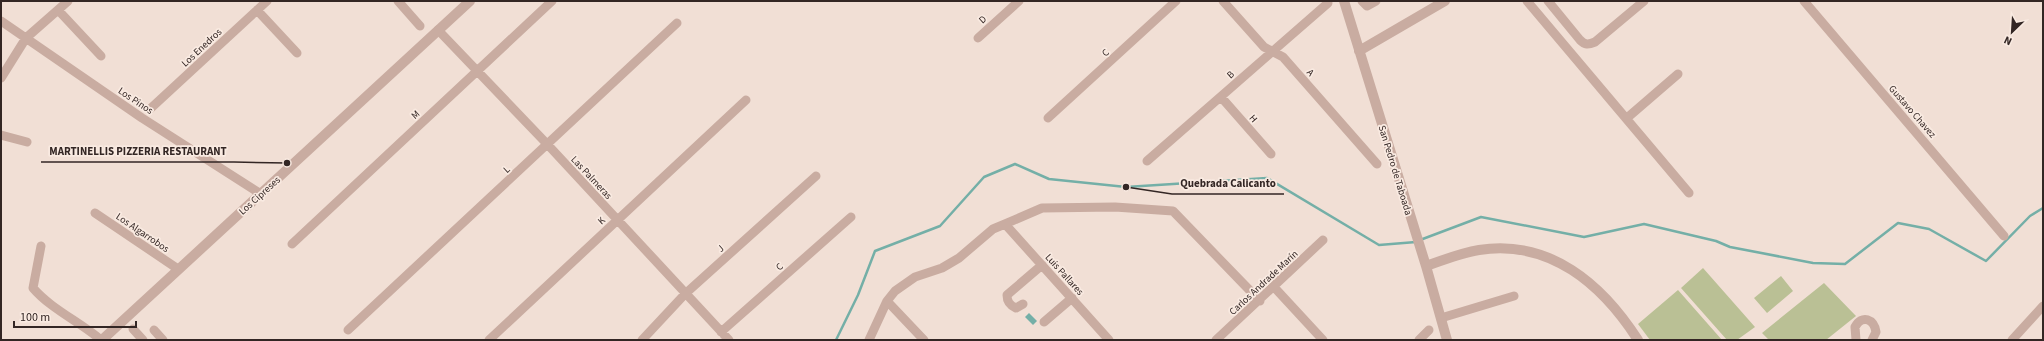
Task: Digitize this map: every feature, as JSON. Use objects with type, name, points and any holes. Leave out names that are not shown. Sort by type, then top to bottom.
[{"type":"street","points":[[1,78],[26,38],[68,1]]},
{"type":"street","name":"Los Enedros","points":[[150,108],[267,1]]},
{"type":"street","points":[[398,1],[420,26]]},
{"type":"street","name":"Los Cipreses","points":[[101,340],[470,1]]},
{"type":"street","name":"M","points":[[292,244],[552,1]]},
{"type":"street","name":"D","points":[[978,38],[1019,1]]},
{"type":"street","name":"C","points":[[1048,118],[1176,1]]},
{"type":"street","name":"A","points":[[1223,1],[1264,47],[1273,50],[1283,57],[1378,164]]},
{"type":"street","name":"San Pedro de Taboada","points":[[1344,1],[1426,266],[1447,340]]},
{"type":"street","points":[[1362,1],[1367,6],[1376,1]]},
{"type":"street","points":[[1527,1],[1689,193]]},
{"type":"street","points":[[1548,1],[1580,40],[1584,44],[1589,45],[1595,42],[1644,1]]},
{"type":"street","name":"Gustavo Chavez","points":[[1804,1],[2004,236]]},
{"type":"street","points":[[1359,51],[1442,2]]},
{"type":"street","name":"B","points":[[1147,161],[1328,3]]},
{"type":"street","points":[[58,10],[101,56]]},
{"type":"street","points":[[257,10],[297,53]]},
{"type":"street","name":"Los Pinos","points":[[1,21],[142,118],[260,194]]},
{"type":"street","name":"L","points":[[348,330],[677,23]]},
{"type":"street","name":"Las Palmeras","points":[[438,30],[548,145],[729,340]]},
{"type":"street","points":[[1627,118],[1678,74]]},
{"type":"street","name":"H","points":[[1221,97],[1271,154]]},
{"type":"street","name":"K","points":[[489,340],[746,100]]},
{"type":"street","points":[[1,135],[27,142]]},
{"type":"street","name":"J","points":[[642,340],[685,294],[816,176]]},
{"type":"street","points":[[869,340],[887,300],[895,291],[915,277],[926,272],[942,268],[959,258],[993,229],[1042,208],[1115,207],[1173,211],[1260,301]]},
{"type":"street","name":"Los Algarrobos","points":[[95,213],[178,268]]},
{"type":"street","name":"C","points":[[721,332],[851,217]]},
{"type":"street","name":"Luis Pallares","points":[[1005,224],[1072,298],[1099,336],[1109,340]]},
{"type":"street","name":"Carlos Andrade Marín","points":[[1216,340],[1260,301],[1324,240]]},
{"type":"street","points":[[41,246],[33,288],[41,297],[84,325],[101,340]]},
{"type":"street","points":[[1426,266],[1478,250],[1517,249],[1537,253],[1571,268],[1588,280],[1601,292],[1638,340]]},
{"type":"street","points":[[1023,304],[1016,308],[1011,306],[1007,299],[1007,294],[1042,265]]},
{"type":"street","points":[[1274,287],[1323,340]]},
{"type":"street","points":[[1441,318],[1514,296]]},
{"type":"street","points":[[1044,322],[1072,298]]},
{"type":"street","points":[[887,300],[922,339]]},
{"type":"street","points":[[2012,340],[2043,306]]},
{"type":"street","points":[[1856,340],[1855,326],[1860,320],[1865,319],[1870,320],[1874,325],[1876,332],[1872,340]]},
{"type":"street","points":[[133,329],[144,340]]},
{"type":"street","points":[[154,330],[163,340]]},
{"type":"street","points":[[1419,340],[1429,330]]},
{"type":"green space","points":[[1703,268],[1755,327],[1737,340],[1727,340],[1681,288]]},
{"type":"green space","points":[[1781,276],[1793,291],[1767,313],[1754,298]]},
{"type":"green space","points":[[1824,283],[1856,316],[1826,340],[1769,340],[1762,333]]},
{"type":"green space","points":[[1678,290],[1722,340],[1650,340],[1638,324]]},
{"type":"water","points":[[1029,313],[1037,321],[1033,325],[1025,317]]},
{"type":"waterway","points":[[836,340],[858,295],[875,251],[940,226],[984,177],[1015,164],[1049,179],[1126,187],[1267,178],[1379,245],[1416,242]]},
{"type":"waterway","points":[[1420,240],[1481,217],[1584,237],[1644,224],[1716,241],[1730,247],[1813,263],[1845,264],[1898,223],[1929,229],[1986,261],[2030,216],[2043,208]]},
{"type":"place","name":"MARTINELLIS PIZZERIA RESTAURANT","points":[[287,163]]},
{"type":"place","name":"Quebrada Calicanto","points":[[1126,187]]}]
